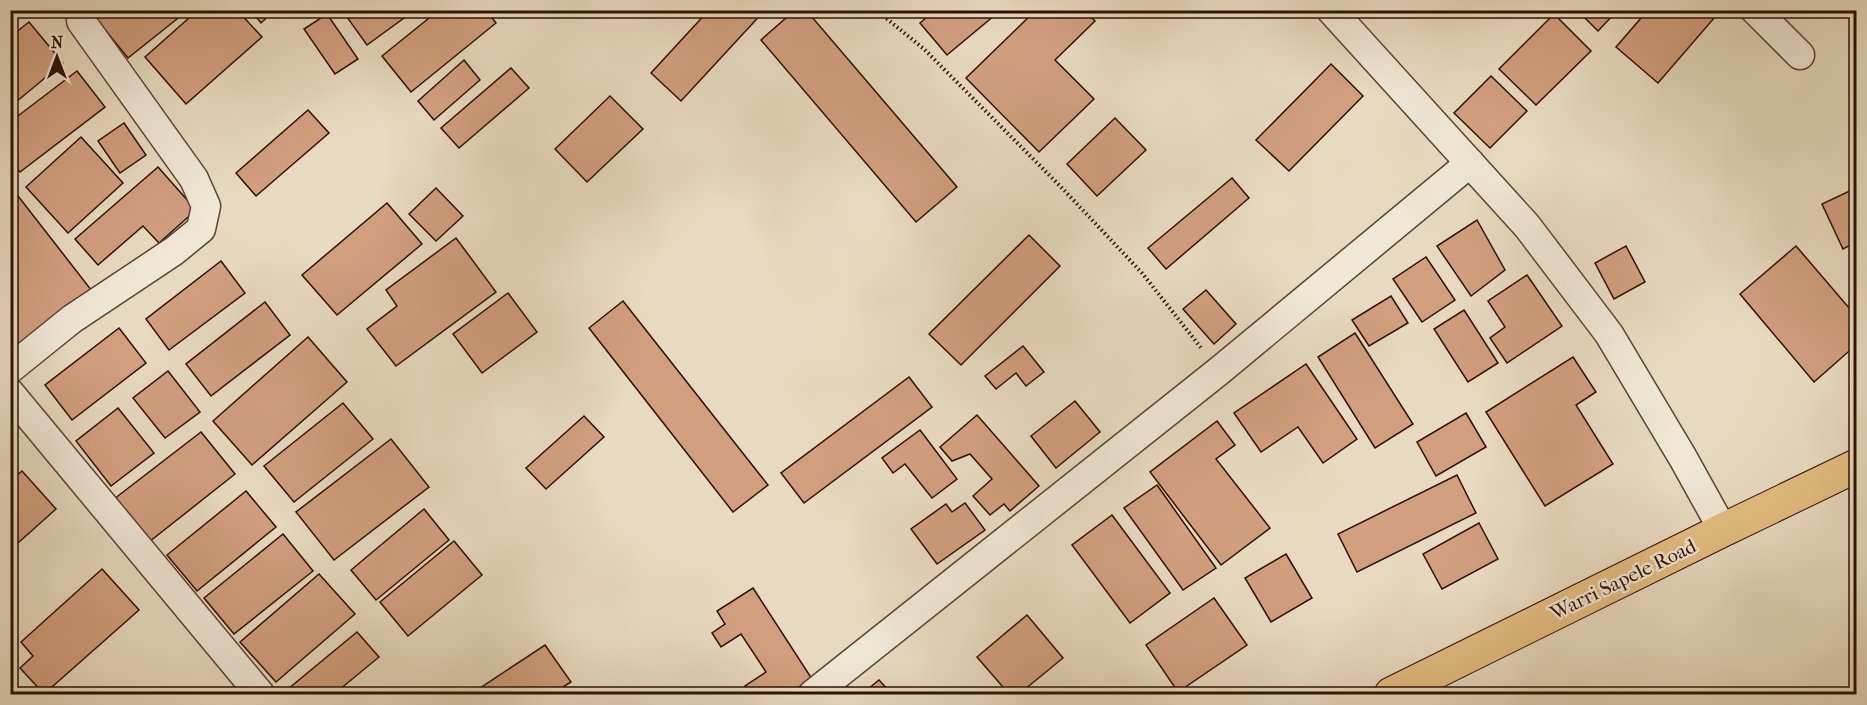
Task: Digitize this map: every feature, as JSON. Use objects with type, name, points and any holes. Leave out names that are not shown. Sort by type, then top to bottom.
[{"type":"highway","name":"Warri Sapele Road","points":[[1391,694],[1857,466]]},
{"type":"street","points":[[10,369],[72,319],[174,251],[201,229],[206,206],[194,179],[81,21],[82,10]]},
{"type":"street","points":[[1331,10],[1527,226],[1609,334],[1723,530]]},
{"type":"street","points":[[1755,10],[1800,55]]},
{"type":"street","points":[[813,694],[1219,371],[1470,163]]},
{"type":"street","points":[[10,393],[260,694]]},
{"type":"path","points":[[876,10],[924,49],[1086,214],[1142,273],[1219,371]]},
{"type":"building","points":[[89,10],[186,10],[187,11],[128,58]]},
{"type":"building","points":[[198,10],[237,10],[262,37],[186,104],[145,57]]},
{"type":"building","points":[[251,10],[275,10],[261,23]]},
{"type":"building","points":[[348,10],[415,10],[367,45],[344,13]]},
{"type":"building","points":[[439,10],[486,10],[496,23],[411,92],[382,56]]},
{"type":"building","points":[[709,10],[765,10],[681,101],[651,73]]},
{"type":"building","points":[[795,10],[806,10],[957,187],[916,222],[761,40]]},
{"type":"building","points":[[935,10],[1001,10],[947,55],[920,23]]},
{"type":"building","points":[[1036,10],[1084,10],[1095,21],[1055,60],[1094,99],[1039,152],[966,78]]},
{"type":"building","points":[[1577,10],[1618,10],[1598,31]]},
{"type":"building","points":[[1648,10],[1721,10],[1658,83],[1616,47]]},
{"type":"building","points":[[327,14],[358,59],[335,74],[304,29]]},
{"type":"building","points":[[1554,14],[1591,51],[1536,105],[1499,69]]},
{"type":"building","points":[[29,22],[63,63],[10,107],[10,37]]},
{"type":"building","points":[[464,60],[480,80],[434,120],[418,101]]},
{"type":"building","points":[[1331,64],[1363,96],[1289,171],[1256,140]]},
{"type":"building","points":[[511,68],[529,88],[459,148],[441,128]]},
{"type":"building","points":[[77,71],[105,107],[20,172],[10,160],[10,122]]},
{"type":"building","points":[[1491,76],[1527,111],[1490,148],[1454,113]]},
{"type":"building","points":[[610,96],[643,129],[587,182],[555,149]]},
{"type":"building","points":[[308,110],[329,133],[256,196],[236,173]]},
{"type":"building","points":[[1115,118],[1146,150],[1097,196],[1067,164]]},
{"type":"building","points":[[124,123],[146,155],[120,173],[98,141]]},
{"type":"building","points":[[81,137],[123,183],[68,233],[26,187]]},
{"type":"building","points":[[158,167],[196,210],[159,243],[143,226],[98,265],[75,239]]},
{"type":"building","points":[[1232,178],[1249,198],[1166,269],[1148,248]]},
{"type":"building","points":[[11,187],[92,291],[19,347],[10,336]]},
{"type":"building","points":[[436,188],[463,216],[436,241],[409,214]]},
{"type":"building","points":[[1856,188],[1856,242],[1843,249],[1822,204]]},
{"type":"building","points":[[387,203],[422,244],[337,315],[302,275]]},
{"type":"building","points":[[1477,220],[1505,270],[1471,296],[1437,246]]},
{"type":"building","points":[[1029,235],[1060,266],[961,365],[929,334]]},
{"type":"building","points":[[456,238],[496,292],[396,366],[367,329],[397,306],[386,290]]},
{"type":"building","points":[[1626,246],[1645,282],[1614,299],[1595,263]]},
{"type":"building","points":[[1796,246],[1856,316],[1856,345],[1814,382],[1740,294]]},
{"type":"building","points":[[1426,257],[1455,300],[1422,322],[1393,279]]},
{"type":"building","points":[[221,261],[245,293],[169,350],[146,319]]},
{"type":"building","points":[[1527,275],[1562,326],[1507,363],[1490,338],[1505,327],[1488,301]]},
{"type":"building","points":[[1206,290],[1236,324],[1214,344],[1183,309]]},
{"type":"building","points":[[508,293],[537,332],[482,373],[453,334]]},
{"type":"building","points":[[1391,296],[1408,323],[1369,346],[1352,320]]},
{"type":"building","points":[[623,301],[768,485],[733,512],[589,328]]},
{"type":"building","points":[[265,302],[290,335],[211,396],[186,364]]},
{"type":"building","points":[[1464,310],[1498,363],[1468,382],[1434,329]]},
{"type":"building","points":[[119,328],[146,363],[72,420],[45,385]]},
{"type":"building","points":[[1355,333],[1413,424],[1375,448],[1318,357]]},
{"type":"building","points":[[308,337],[347,382],[252,465],[213,421]]},
{"type":"building","points":[[1023,346],[1044,372],[1026,386],[1016,373],[996,389],[985,376]]},
{"type":"building","points":[[1573,357],[1596,392],[1576,405],[1613,464],[1545,506],[1486,412]]},
{"type":"building","points":[[1306,364],[1357,439],[1323,463],[1298,427],[1261,452],[1234,413]]},
{"type":"building","points":[[168,371],[200,412],[165,438],[133,398]]},
{"type":"building","points":[[909,377],[932,407],[804,503],[781,473]]},
{"type":"building","points":[[1075,401],[1100,432],[1056,468],[1031,436]]},
{"type":"building","points":[[343,403],[373,439],[294,502],[264,466]]},
{"type":"building","points":[[118,408],[154,453],[111,486],[76,441]]},
{"type":"building","points":[[1466,413],[1486,447],[1436,476],[1417,442]]},
{"type":"building","points":[[977,415],[1039,486],[1010,511],[1004,504],[990,515],[973,496],[992,479],[970,454],[952,461],[940,447]]},
{"type":"building","points":[[584,416],[604,437],[546,489],[526,468]]},
{"type":"building","points":[[1217,421],[1235,445],[1216,459],[1270,528],[1221,565],[1150,472]]},
{"type":"building","points":[[920,430],[957,479],[932,498],[905,464],[893,473],[882,458]]},
{"type":"building","points":[[201,432],[235,474],[149,542],[114,499]]},
{"type":"building","points":[[391,439],[429,487],[334,560],[296,512]]},
{"type":"building","points":[[22,471],[56,509],[10,550],[10,481]]},
{"type":"building","points":[[1457,475],[1476,513],[1357,572],[1338,534]]},
{"type":"building","points":[[1157,485],[1216,568],[1183,590],[1124,508]]},
{"type":"building","points":[[246,491],[276,527],[197,591],[167,555]]},
{"type":"building","points":[[965,503],[985,530],[937,564],[911,529],[946,504],[952,512]]},
{"type":"building","points":[[424,509],[449,540],[376,600],[351,570]]},
{"type":"building","points":[[1112,515],[1170,593],[1130,623],[1072,545]]},
{"type":"building","points":[[1479,523],[1498,559],[1442,589],[1423,554]]},
{"type":"building","points":[[283,534],[313,571],[234,634],[204,598]]},
{"type":"building","points":[[454,541],[482,575],[408,636],[380,602]]},
{"type":"building","points":[[1286,554],[1312,598],[1271,622],[1245,578]]},
{"type":"building","points":[[102,569],[139,610],[44,694],[20,668],[33,656],[21,642]]},
{"type":"building","points":[[319,574],[355,614],[276,682],[240,642]]},
{"type":"building","points":[[753,588],[812,679],[788,694],[751,694],[745,686],[766,672],[741,634],[721,647],[712,633],[725,624],[717,611]]},
{"type":"building","points":[[1214,598],[1247,645],[1178,692],[1146,645]]},
{"type":"building","points":[[1027,615],[1063,658],[1019,694],[1009,694],[977,657]]},
{"type":"building","points":[[357,632],[379,657],[334,694],[282,694]]},
{"type":"building","points":[[545,645],[571,682],[552,694],[471,694]]},
{"type":"building","points":[[879,680],[892,694],[862,694]]}]
